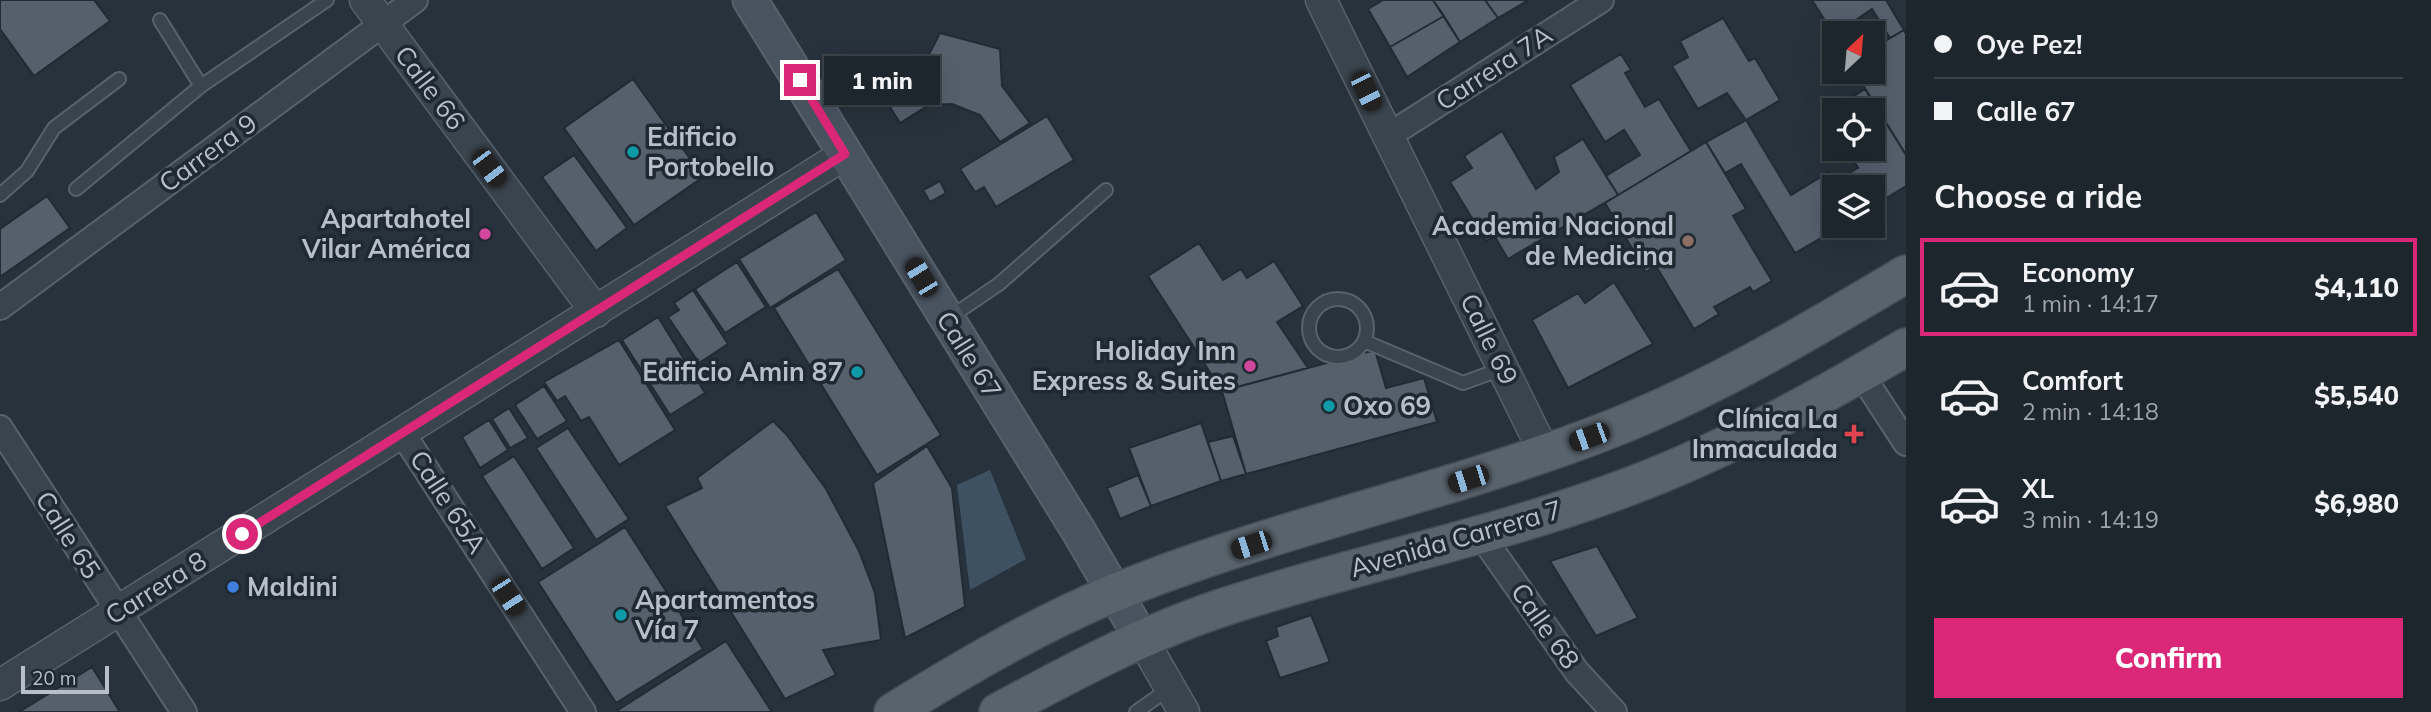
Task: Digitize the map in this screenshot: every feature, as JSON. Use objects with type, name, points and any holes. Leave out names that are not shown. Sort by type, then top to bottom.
[{"type":"main road","name":"Calle 67","points":[[750,0],[1142,639]]},
{"type":"main road","name":"Avenida Carrera 7","points":[[893,712],[1040,628],[1115,593],[1278,537],[1545,453],[1659,409],[1736,372],[1906,274]]},
{"type":"main road","name":"Avenida Carrera 7","points":[[998,712],[1183,621],[1258,597],[1481,535],[1608,494],[1674,469],[1742,438],[1904,353]]},
{"type":"street","name":"Calle 66","points":[[365,0],[596,312]]},
{"type":"street","name":"Carrera 9","points":[[0,307],[415,0]]},
{"type":"street","name":"Calle 69","points":[[1321,0],[1545,453]]},
{"type":"street","name":"Carrera 7A","points":[[1388,136],[1601,0]]},
{"type":"street","name":"Carrera 8","points":[[0,685],[845,154]]},
{"type":"street","points":[[1861,374],[1906,443]]},
{"type":"street","name":"Calle 65","points":[[0,428],[184,712]]},
{"type":"street","name":"Calle 65A","points":[[403,434],[583,712]]},
{"type":"street","name":"Calle 68","points":[[1481,535],[1577,672],[1614,712]]},
{"type":"street","name":"Calle 67","points":[[1142,639],[1177,700]]},
{"type":"lane","points":[[76,189],[201,86],[327,0]]},
{"type":"lane","points":[[160,20],[201,86]]},
{"type":"lane","points":[[0,195],[27,171],[54,128],[119,79]]},
{"type":"lane","points":[[947,320],[999,284],[1061,226],[1106,190]]},
{"type":"lane","points":[[1329,301],[1347,301],[1356,305],[1366,322],[1364,341],[1359,349],[1342,357],[1324,354],[1310,340],[1308,331],[1313,312],[1329,301]]},
{"type":"lane","points":[[1364,341],[1463,383],[1504,368]]},
{"type":"lane","points":[[1136,712],[1177,700]]},
{"type":"water","points":[[990,470],[1026,559],[970,590],[957,485]]},
{"type":"building","points":[[0,0],[94,0],[110,21],[34,76],[0,29]]},
{"type":"building","points":[[1383,0],[1433,0],[1444,16],[1390,47],[1368,9]]},
{"type":"building","points":[[1433,0],[1485,0],[1498,18],[1460,42]]},
{"type":"building","points":[[1485,0],[1529,0],[1498,18]]},
{"type":"building","points":[[1812,0],[1886,0],[1904,30],[1890,38],[1885,30],[1885,21],[1879,21],[1872,9],[1854,21],[1825,21]]},
{"type":"building","points":[[1444,16],[1460,42],[1407,77],[1390,47]]},
{"type":"building","points":[[1723,18],[1749,61],[1755,58],[1780,100],[1746,120],[1727,93],[1698,109],[1672,66],[1688,57],[1680,41]]},
{"type":"building","points":[[1904,30],[1906,34],[1906,155],[1885,121],[1885,98],[1871,98],[1862,84],[1885,84],[1885,41]]},
{"type":"building","points":[[940,33],[1000,49],[1002,86],[1030,123],[1000,142],[980,115],[952,104],[929,105],[900,123],[882,94],[920,72]]},
{"type":"building","points":[[1621,54],[1631,70],[1625,73],[1645,107],[1659,99],[1691,151],[1618,195],[1606,176],[1640,155],[1624,130],[1605,142],[1570,85]]},
{"type":"building","name":"Edificio Portobello","points":[[633,79],[703,177],[634,225],[564,128]]},
{"type":"building","points":[[1865,89],[1871,98],[1851,98]]},
{"type":"building","points":[[1047,116],[1074,160],[996,207],[984,187],[975,192],[960,169]]},
{"type":"building","points":[[1746,120],[1791,195],[1822,176],[1822,237],[1795,253],[1741,164],[1725,173],[1706,142]]},
{"type":"building","points":[[1885,121],[1906,155],[1906,186],[1885,199],[1885,175],[1846,175],[1858,168],[1854,161],[1885,161]]},
{"type":"building","points":[[1502,131],[1536,189],[1559,172],[1554,157],[1583,139],[1618,195],[1508,259],[1495,237],[1486,241],[1450,182],[1472,168],[1464,156]]},
{"type":"building","name":"Academia Nacional de Medicina","points":[[1706,142],[1746,209],[1733,216],[1772,281],[1753,292],[1750,287],[1714,307],[1719,314],[1694,329],[1656,266],[1646,272],[1605,203]]},
{"type":"building","points":[[574,155],[627,228],[596,251],[542,177]]},
{"type":"building","points":[[940,181],[946,193],[930,202],[923,190]]},
{"type":"building","points":[[47,196],[70,228],[0,277],[0,229]]},
{"type":"building","points":[[816,212],[846,260],[770,308],[739,259]]},
{"type":"building","points":[[1199,243],[1223,280],[1241,269],[1247,278],[1274,261],[1303,306],[1277,322],[1308,368],[1222,391],[1148,276]]},
{"type":"building","points":[[737,262],[766,307],[725,333],[695,289]]},
{"type":"building","name":"Edificio Amin 87","points":[[838,269],[941,435],[877,475],[774,308]]},
{"type":"building","points":[[1614,282],[1653,344],[1568,388],[1532,320],[1578,293],[1585,303]]},
{"type":"building","points":[[693,290],[728,344],[699,363],[668,317],[679,310],[674,303]]},
{"type":"building","points":[[658,317],[705,393],[670,415],[622,340]]},
{"type":"building","points":[[619,340],[675,430],[619,465],[589,417],[581,421],[565,396],[557,401],[544,382]]},
{"type":"building","name":"Oxo 69","points":[[1375,350],[1386,388],[1424,378],[1437,422],[1246,474],[1222,391]]},
{"type":"building","points":[[544,386],[567,421],[537,439],[515,405]]},
{"type":"building","points":[[509,408],[528,438],[510,448],[492,419]]},
{"type":"building","points":[[489,420],[508,450],[480,468],[462,437]]},
{"type":"building","points":[[773,421],[787,435],[826,489],[859,551],[875,593],[881,640],[823,650],[836,675],[785,699],[665,506],[702,488],[697,478]]},
{"type":"building","points":[[1201,423],[1221,481],[1151,506],[1129,448]]},
{"type":"building","points":[[568,428],[629,519],[596,540],[536,448]]},
{"type":"building","points":[[1233,436],[1246,474],[1221,481],[1208,442]]},
{"type":"building","points":[[927,446],[952,488],[965,607],[905,638],[873,483]]},
{"type":"building","points":[[514,456],[574,548],[542,569],[482,476]]},
{"type":"building","points":[[1138,475],[1151,506],[1120,519],[1107,488]]},
{"type":"building","name":"Apartamentos Vía 7","points":[[625,527],[703,649],[616,703],[538,582]]},
{"type":"building","points":[[1597,546],[1638,618],[1596,636],[1550,561]]},
{"type":"building","points":[[1311,615],[1330,662],[1280,678],[1266,641],[1278,636],[1276,627]]},
{"type":"building","points":[[726,641],[772,712],[619,712],[618,710]]},
{"type":"building","points":[[92,667],[120,712],[19,712]]},
{"type":"place","name":"Edificio Portobello","points":[[633,152]]},
{"type":"place","name":"Apartahotel Vilar América","points":[[485,234]]},
{"type":"place","name":"Academia Nacional de Medicina","points":[[1688,241]]},
{"type":"place","name":"Holiday Inn Express & Suites","points":[[1250,366]]},
{"type":"place","name":"Edificio Amin 87","points":[[857,372]]},
{"type":"place","name":"Oxo 69","points":[[1329,406]]},
{"type":"place","name":"Clínica La Inmaculada","points":[[1854,434]]},
{"type":"place","name":"Maldini","points":[[233,587]]},
{"type":"place","name":"Apartamentos Vía 7","points":[[621,615]]},
{"type":"route","points":[[242,534],[845,154],[800,80]]}]
